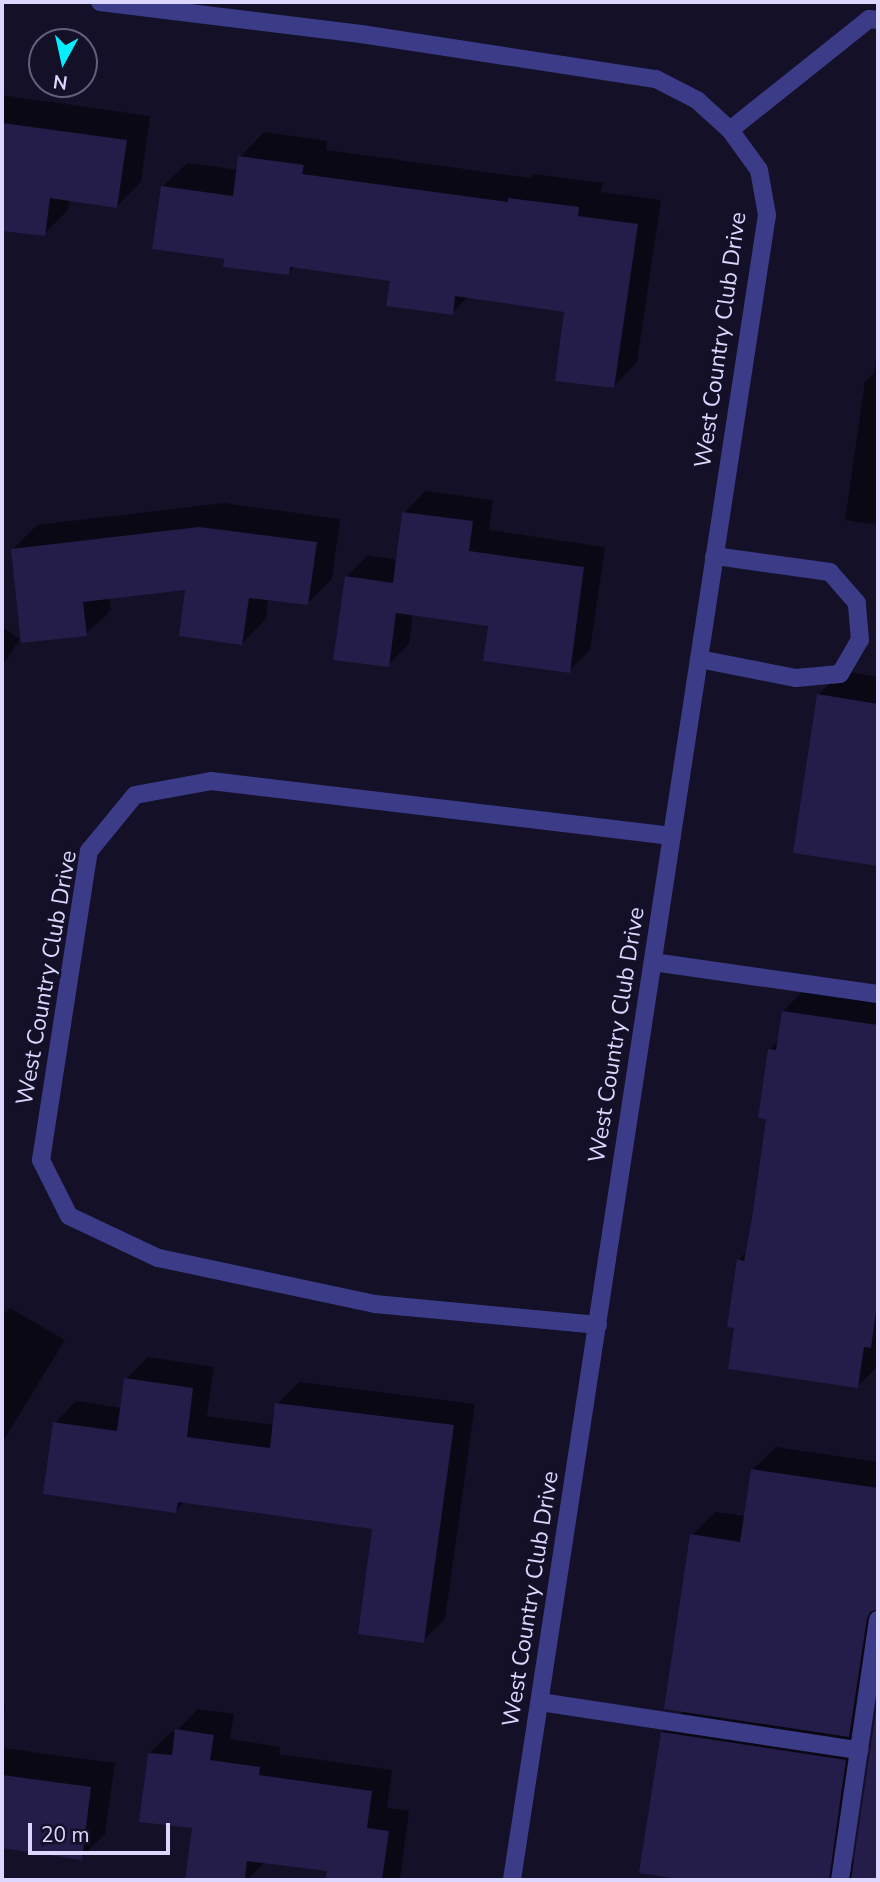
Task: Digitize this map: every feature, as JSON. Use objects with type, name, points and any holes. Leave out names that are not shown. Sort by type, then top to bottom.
[{"type":"street","name":"West Country Club Drive","points":[[100,2],[360,34],[656,79],[697,100],[730,130],[759,170],[767,215],[512,1880]]},
{"type":"street","points":[[730,130],[869,19],[878,20]]},
{"type":"street","points":[[699,659],[796,678],[840,674],[860,640],[857,603],[830,572],[714,556]]},
{"type":"street","name":"West Country Club Drive","points":[[597,1325],[375,1304],[158,1258],[69,1216],[41,1160],[89,851],[135,795],[211,780],[672,836]]},
{"type":"street","points":[[653,962],[878,994]]},
{"type":"street","points":[[840,1880],[878,1620]]},
{"type":"street","points":[[540,1702],[859,1750]]},
{"type":"building","points":[[2,123],[127,140],[117,208],[50,198],[45,236],[2,231]]},
{"type":"building","points":[[238,156],[304,165],[302,174],[508,202],[508,198],[579,207],[578,216],[638,224],[614,388],[555,381],[564,312],[455,296],[453,315],[386,306],[390,281],[290,267],[289,275],[223,267],[224,259],[152,249],[161,186],[233,196]]},
{"type":"building","points":[[402,512],[473,521],[469,551],[584,567],[570,673],[483,661],[488,626],[396,613],[389,667],[333,660],[345,576],[393,583]]},
{"type":"building","points":[[199,527],[317,542],[308,605],[249,598],[242,645],[179,636],[185,590],[83,602],[87,636],[21,643],[11,549]]},
{"type":"building","points":[[817,694],[878,704],[878,866],[793,853]]},
{"type":"building","points":[[782,1011],[878,1025],[878,1297],[871,1348],[864,1347],[858,1388],[728,1369],[734,1328],[727,1327],[737,1259],[744,1261],[766,1119],[758,1118],[768,1049],[776,1050]]},
{"type":"building","points":[[124,1378],[193,1388],[187,1437],[270,1448],[275,1403],[454,1425],[424,1643],[358,1634],[372,1529],[178,1502],[176,1513],[43,1494],[53,1422],[117,1431]]},
{"type":"building","points":[[751,1469],[878,1488],[878,1609],[870,1612],[867,1618],[849,1737],[664,1709],[690,1534],[740,1542]]},
{"type":"building","points":[[878,1697],[878,1880],[851,1880]]},
{"type":"building","points":[[175,1729],[214,1735],[210,1760],[260,1767],[259,1775],[372,1791],[367,1828],[389,1831],[382,1880],[325,1880],[327,1871],[247,1861],[245,1880],[185,1880],[192,1828],[139,1822],[148,1753],[172,1755]]},
{"type":"building","points":[[661,1732],[846,1760],[829,1880],[687,1880],[639,1873]]},
{"type":"building","points":[[2,1775],[91,1787],[82,1860],[2,1848]]}]
